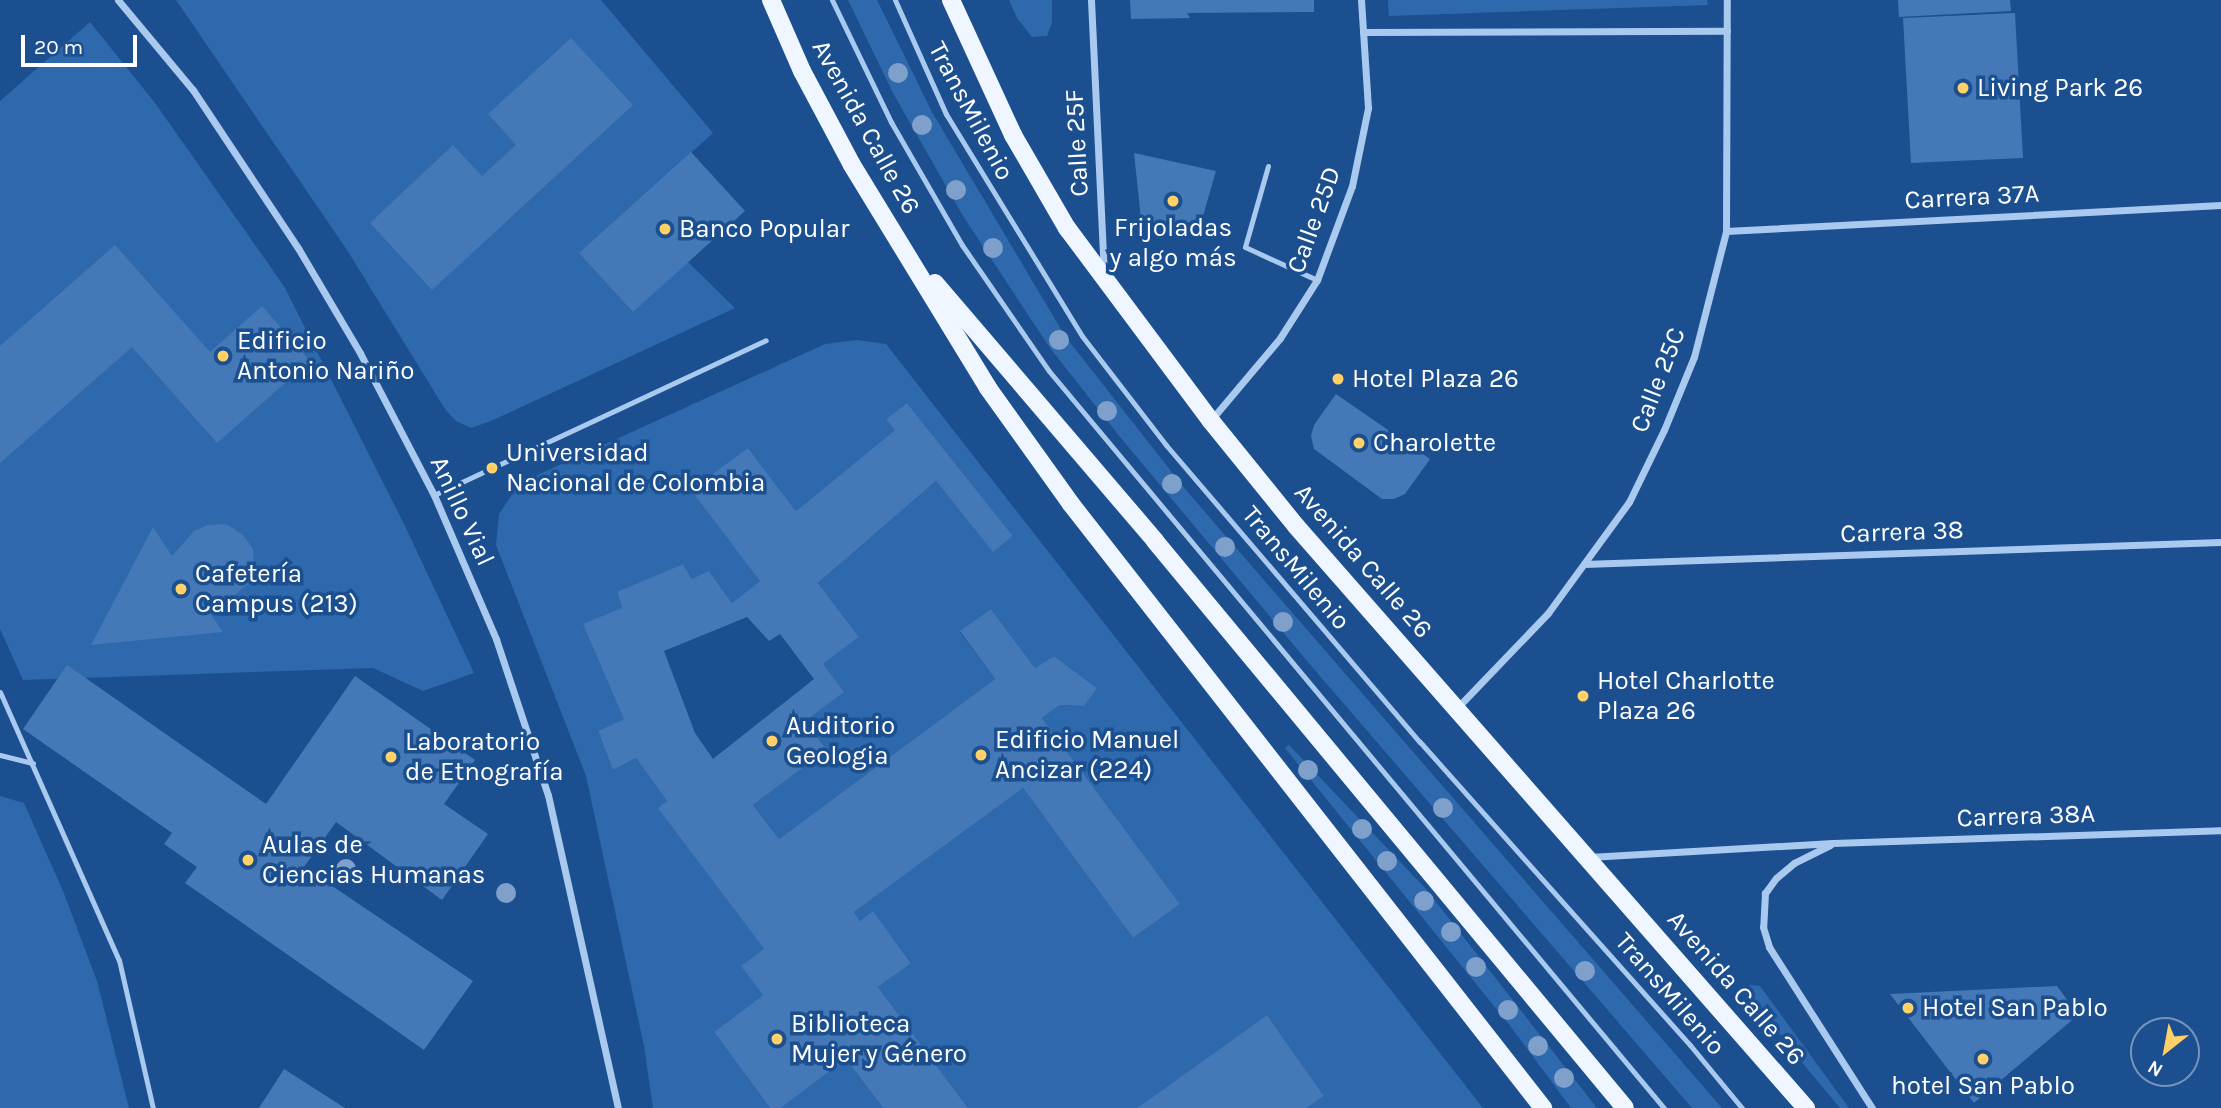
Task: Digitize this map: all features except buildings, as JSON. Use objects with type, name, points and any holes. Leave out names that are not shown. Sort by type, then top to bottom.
[{"type":"main road","name":"Avenida Calle 26","points":[[771,0],[819,103],[898,241],[988,388],[1071,504],[1542,1108]]},
{"type":"main road","name":"Avenida Calle 26","points":[[951,0],[1013,135],[1067,228],[1105,283],[1211,421],[1296,526],[1806,1108]]},
{"type":"main road","name":"Avenida Calle 26","points":[[898,241],[1155,541],[1625,1108]]},
{"type":"street","name":"Anillo Vial","points":[[118,0],[193,90],[298,248],[360,353],[434,495],[496,639],[548,795],[618,1108]]},
{"type":"street","name":"Calle 25F","points":[[1091,0],[1105,283]]},
{"type":"street","name":"Calle 25D","points":[[1211,421],[1280,338],[1317,280],[1352,186],[1368,108],[1361,0]]},
{"type":"street","name":"Calle 25C","points":[[1456,709],[1548,613],[1629,502],[1664,430],[1694,358],[1726,231],[1727,0]]},
{"type":"street","points":[[1363,32],[1727,31]]},
{"type":"street","name":"Carrera 37A","points":[[1726,231],[2221,205]]},
{"type":"street","name":"Carrera 38","points":[[1584,564],[2221,542]]},
{"type":"street","name":"Carrera 38A","points":[[1587,858],[1833,843],[2221,830]]},
{"type":"street","name":"Carrera 38A","points":[[1833,843],[1794,863],[1776,878],[1765,893],[1763,927],[1769,947],[1872,1108]]},
{"type":"lane","points":[[832,0],[891,122],[962,245],[1049,371],[1664,1108]]},
{"type":"lane","name":"TransMilenio","points":[[895,0],[946,114],[1082,336],[1167,445],[1420,743],[1690,1045],[1742,1108]]},
{"type":"lane","points":[[1268,166],[1245,247],[1317,280]]},
{"type":"lane","points":[[434,495],[766,340]]},
{"type":"lane","points":[[0,692],[119,961],[153,1108]]},
{"type":"lane","points":[[0,755],[33,763]]},
{"type":"shaded area","points":[[176,0],[601,0],[713,133],[580,253],[688,262],[735,308],[491,421],[471,428],[456,421],[445,409],[347,250]]},
{"type":"shaded area","points":[[848,0],[877,0],[932,112],[1065,336],[1185,489],[1722,1108],[1692,1108],[1307,661],[1120,437],[1050,348],[963,216],[893,93]]},
{"type":"shaded area","points":[[1009,0],[1052,0],[1052,22],[1047,36],[1032,37],[1017,18]]},
{"type":"shaded area","points":[[1388,0],[1707,0],[1708,5],[1389,16]]},
{"type":"shaded area","points":[[90,22],[155,103],[284,286],[405,526],[474,673],[423,691],[373,668],[23,680],[0,629],[0,101]]},
{"type":"shaded area","points":[[857,340],[886,344],[1483,1108],[1307,1108],[1324,1096],[1267,1015],[1137,1108],[968,1108],[878,987],[911,962],[873,912],[860,921],[854,912],[1023,788],[1133,938],[1180,904],[1042,718],[1060,705],[1084,706],[1096,687],[1054,656],[1035,668],[991,609],[960,632],[995,679],[779,839],[753,805],[827,750],[805,721],[823,664],[859,637],[818,583],[936,481],[993,551],[1013,536],[907,403],[886,419],[895,430],[796,511],[748,448],[760,581],[732,603],[710,572],[692,579],[683,564],[617,593],[622,608],[624,719],[598,731],[613,770],[636,758],[667,801],[659,808],[764,949],[763,995],[714,1032],[770,1108],[653,1108],[644,1046],[586,776],[496,545],[499,514],[520,483],[825,344]]},
{"type":"shaded area","points":[[1289,745],[1426,889],[1597,1108],[1571,1108],[1511,1027],[1285,748]]},
{"type":"shaded area","points":[[0,796],[24,803],[63,891],[97,981],[129,1108],[0,1108]]},
{"type":"shaded area","points":[[1750,985],[1760,986],[1849,1108],[1840,1108],[1744,993]]},
{"type":"shaded area","points":[[846,1059],[883,1108],[781,1108]]},
{"type":"place","name":"Living Park 26","points":[[1963,88]]},
{"type":"place","name":"Frijoladas y algo más","points":[[1173,201]]},
{"type":"place","name":"Banco Popular","points":[[665,229]]},
{"type":"place","name":"Edificio Antonio Nariño","points":[[223,356]]},
{"type":"place","name":"Hotel Plaza 26","points":[[1338,379]]},
{"type":"place","name":"Charolette","points":[[1359,443]]},
{"type":"place","name":"Universidad Nacional de Colombia","points":[[492,468]]},
{"type":"place","name":"Cafetería Campus (213)","points":[[181,589]]},
{"type":"place","name":"Hotel Charlotte Plaza 26","points":[[1583,696]]},
{"type":"place","name":"Auditorio Geologia","points":[[772,741]]},
{"type":"place","name":"Edificio Manuel Ancizar (224)","points":[[981,755]]},
{"type":"place","name":"Laboratorio de Etnografía","points":[[391,757]]},
{"type":"place","name":"Aulas de Ciencias Humanas","points":[[248,860]]},
{"type":"place","name":"Hotel San Pablo","points":[[1908,1008]]},
{"type":"place","name":"Biblioteca Mujer y Género","points":[[777,1039]]},
{"type":"place","name":"hotel San Pablo","points":[[1983,1059]]}]
